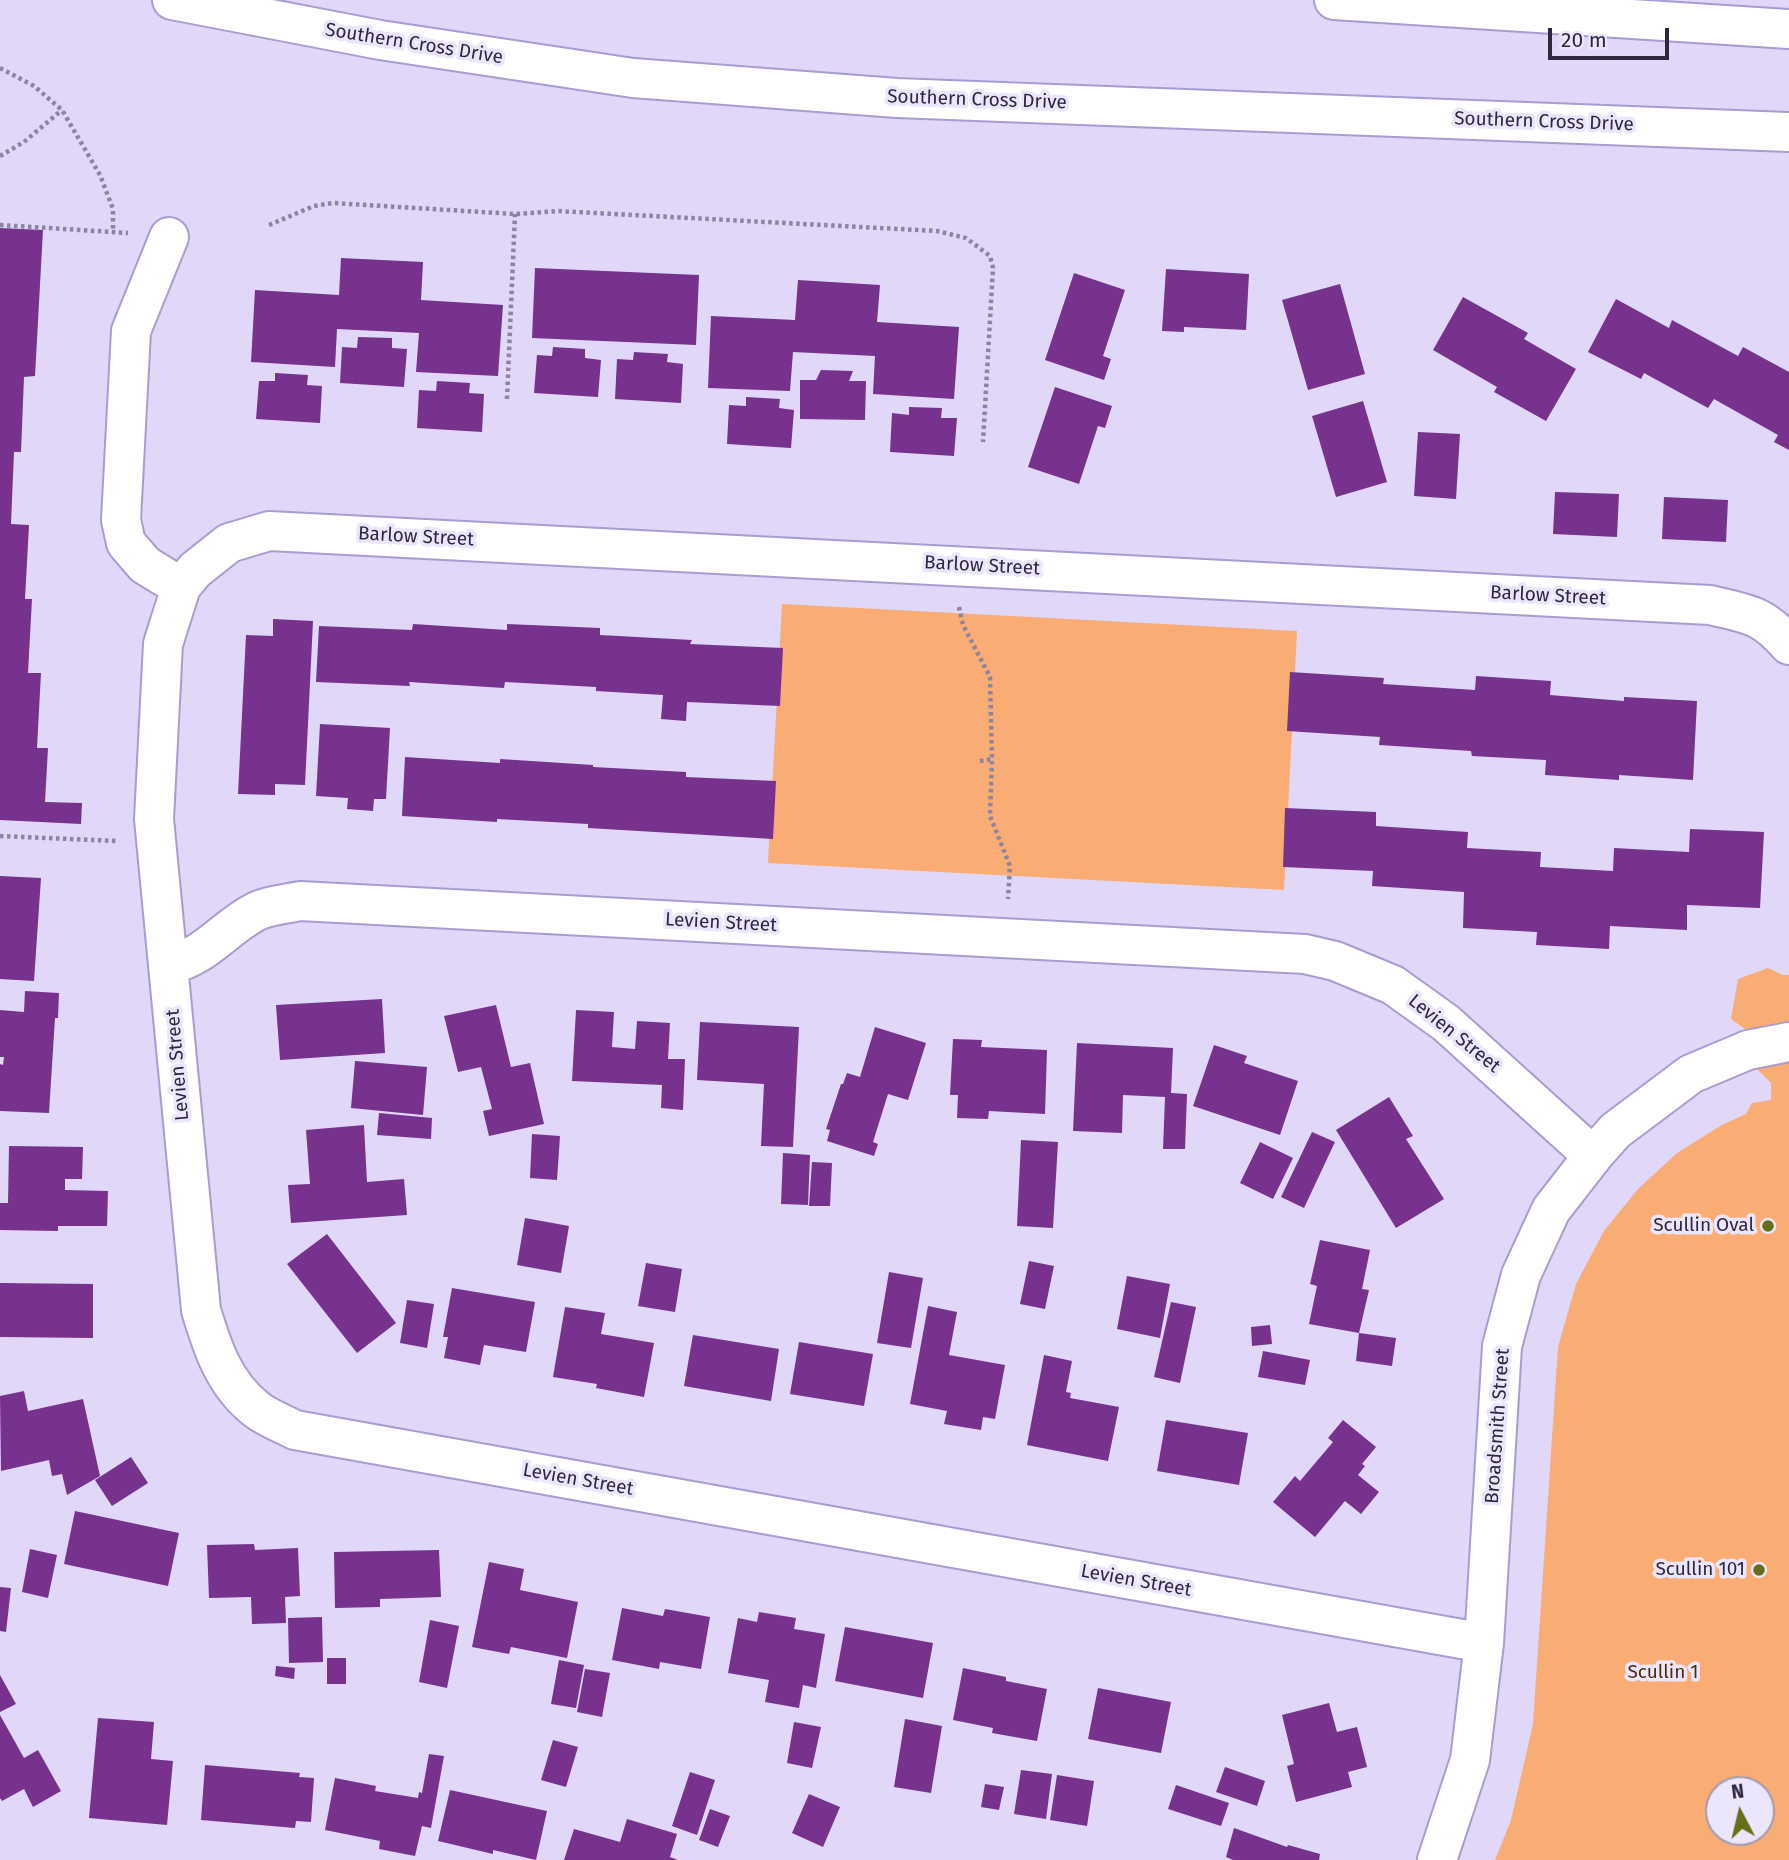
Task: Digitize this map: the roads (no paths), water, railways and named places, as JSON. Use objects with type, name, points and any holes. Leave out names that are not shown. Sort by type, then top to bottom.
[{"type":"street","name":"Southern Cross Drive","points":[[172,0],[380,40],[633,78],[897,97],[1789,132]]},
{"type":"street","points":[[1334,0],[1789,29]]},
{"type":"street","points":[[169,237],[131,331],[121,520],[126,543],[145,565],[181,587]]},
{"type":"street","name":"Barlow Street","points":[[168,965],[154,819],[163,644],[181,587],[195,570],[229,543],[269,531],[1710,605],[1758,617],[1773,627],[1789,645]]},
{"type":"street","name":"Levien Street","points":[[1484,1643],[295,1430],[257,1410],[241,1395],[215,1357],[201,1310],[168,965],[180,963],[202,952],[257,911],[300,901],[1305,954],[1335,961],[1393,985],[1446,1023],[1593,1156]]},
{"type":"street","name":"Broadsmith Street","points":[[1437,1860],[1470,1760],[1484,1643],[1502,1346],[1521,1275],[1551,1210],[1615,1131],[1691,1074],[1748,1050],[1789,1042]]},
{"type":"place","name":"Scullin Oval","points":[[1768,1226]]},
{"type":"place","name":"Scullin 101","points":[[1759,1570]]},
{"type":"park label","name":"Scullin 1","points":[[1663,1673]]}]
